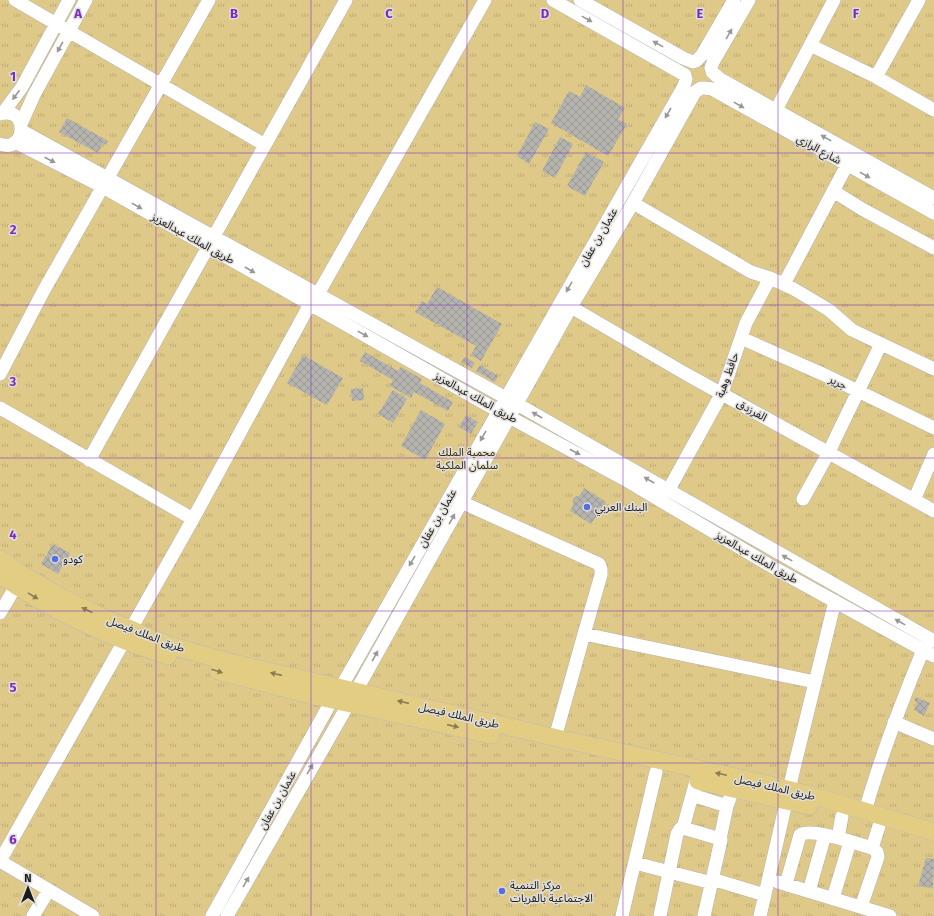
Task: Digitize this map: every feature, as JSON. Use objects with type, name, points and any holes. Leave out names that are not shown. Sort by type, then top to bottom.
[{"type":"main road","name":"طريق الملك فيصل","points":[[0,559],[20,573],[128,636],[222,673],[344,695],[556,738],[788,795],[865,811],[934,832]]},
{"type":"main road","name":"طريق الملك فيصل","points":[[0,575],[56,610],[99,631],[128,636]]},
{"type":"main road","name":"طريق الملك فيصل","points":[[344,695],[656,772],[694,788],[734,789],[788,795],[842,816],[934,842]]},
{"type":"street","points":[[15,0],[265,145]]},
{"type":"street","points":[[2,114],[22,87],[69,0]]},
{"type":"street","points":[[10,139],[86,0]]},
{"type":"street","points":[[0,374],[44,290],[209,0]]},
{"type":"street","points":[[89,460],[346,0]]},
{"type":"street","points":[[93,916],[0,861],[193,520],[314,299],[485,0]]},
{"type":"street","points":[[553,0],[685,77],[689,85],[694,88],[703,88],[709,85],[712,80],[713,62],[749,0]]},
{"type":"street","points":[[580,0],[683,58],[694,62],[703,61],[708,64],[712,70]]},
{"type":"street","points":[[685,77],[686,70],[689,65],[702,55],[733,0]]},
{"type":"street","points":[[776,110],[834,0]]},
{"type":"street","points":[[876,77],[919,0]]},
{"type":"street","points":[[810,45],[876,77],[934,110]]},
{"type":"street","name":"شارع الرازي","points":[[712,70],[720,79],[934,198]]},
{"type":"street","name":"عثمان بن عفان","points":[[212,916],[344,695],[462,502],[504,413],[505,397],[684,86],[685,77]]},
{"type":"street","name":"عثمان بن عفان","points":[[227,916],[344,695],[504,413],[517,404],[695,92],[703,88]]},
{"type":"street","name":"شارع الرازي","points":[[703,88],[712,90],[934,213]]},
{"type":"street","name":"طريق الملك عبدالعزيز","points":[[2,114],[14,115],[18,118],[10,139],[106,182],[314,299],[504,413],[624,479],[776,569],[928,653]]},
{"type":"street","points":[[784,284],[847,165]]},
{"type":"street","points":[[833,191],[862,209],[934,248]]},
{"type":"street","points":[[633,203],[751,272],[770,278],[792,288],[829,310],[852,330],[934,369]]},
{"type":"street","name":"حافظ وهبة","points":[[668,491],[722,393],[746,323],[770,278]]},
{"type":"street","name":"طريق الملك عبدالعزيز","points":[[314,299],[505,397],[934,641]]},
{"type":"street","name":"الفرزدق","points":[[571,307],[934,511]]},
{"type":"street","name":"جرير","points":[[741,338],[775,352],[934,428]]},
{"type":"street","points":[[803,499],[829,452],[881,344]]},
{"type":"street","points":[[0,408],[193,520]]},
{"type":"street","points":[[914,500],[934,454]]},
{"type":"street","points":[[462,502],[599,564],[601,569],[601,575],[556,738]]},
{"type":"street","points":[[0,613],[16,586]]},
{"type":"street","points":[[760,916],[835,601]]},
{"type":"street","points":[[584,634],[815,682]]},
{"type":"street","points":[[865,811],[876,773],[894,722],[928,653]]},
{"type":"street","points":[[894,722],[934,739]]},
{"type":"street","points":[[622,916],[656,772]]},
{"type":"street","points":[[660,916],[677,834],[680,829],[683,828],[694,788],[727,806]]},
{"type":"street","points":[[704,916],[721,842],[720,839],[727,806],[734,789]]},
{"type":"street","points":[[833,898],[838,838],[842,816]]},
{"type":"street","points":[[872,848],[879,826]]},
{"type":"street","points":[[683,828],[720,839]]},
{"type":"street","points":[[786,884],[800,835],[807,832],[838,838],[872,848],[878,857],[861,907]]},
{"type":"street","points":[[809,891],[838,838]]},
{"type":"street","points":[[635,863],[765,895]]},
{"type":"street","points":[[769,879],[890,916]]},
{"type":"street","points":[[33,916],[49,890]]},
{"type":"green space","name":"محمية الملك سلمان الملكية","points":[[0,0],[934,0],[934,916],[0,916]]},
{"type":"building","points":[[586,85],[625,108],[618,119],[627,124],[608,156],[551,123],[569,91],[580,97]]},
{"type":"building","points":[[67,118],[108,141],[106,145],[103,143],[98,153],[59,132]]},
{"type":"building","points":[[535,122],[549,129],[529,164],[517,156]]},
{"type":"building","points":[[560,137],[573,144],[555,178],[542,171]]},
{"type":"building","points":[[586,152],[604,162],[585,196],[567,186]]},
{"type":"building","points":[[437,287],[502,324],[481,361],[471,355],[476,346],[415,312],[422,301],[427,304]]},
{"type":"building","points":[[365,352],[398,371],[401,367],[422,379],[420,383],[453,402],[448,411],[414,392],[411,398],[390,386],[393,380],[360,361]]},
{"type":"building","points":[[303,355],[343,378],[327,405],[287,383]]},
{"type":"building","points":[[465,357],[475,363],[472,368],[461,362]]},
{"type":"building","points":[[480,365],[498,376],[495,382],[476,371]]},
{"type":"building","points":[[363,388],[364,400],[352,401],[351,389]]},
{"type":"building","points":[[393,390],[407,399],[393,423],[378,414]]},
{"type":"building","points":[[421,410],[445,424],[425,460],[401,446]]},
{"type":"building","points":[[466,415],[478,422],[471,434],[459,427]]},
{"type":"building","name":"البنك العربي","points":[[584,488],[606,502],[601,509],[602,515],[595,518],[591,524],[570,511],[573,506],[573,499],[580,495]]},
{"type":"building","name":"كودو","points":[[53,544],[70,553],[58,574],[41,564]]},
{"type":"building","points":[[916,697],[930,703],[924,716],[914,710],[918,703],[914,700]]},
{"type":"building","points":[[926,858],[934,859],[933,888],[918,886]]},
{"type":"place","name":"البنك العربي","points":[[587,507]]},
{"type":"place","name":"كودو","points":[[55,559]]},
{"type":"place","name":"مركز التنمية الاجتماعية بالقريات","points":[[502,891]]}]
